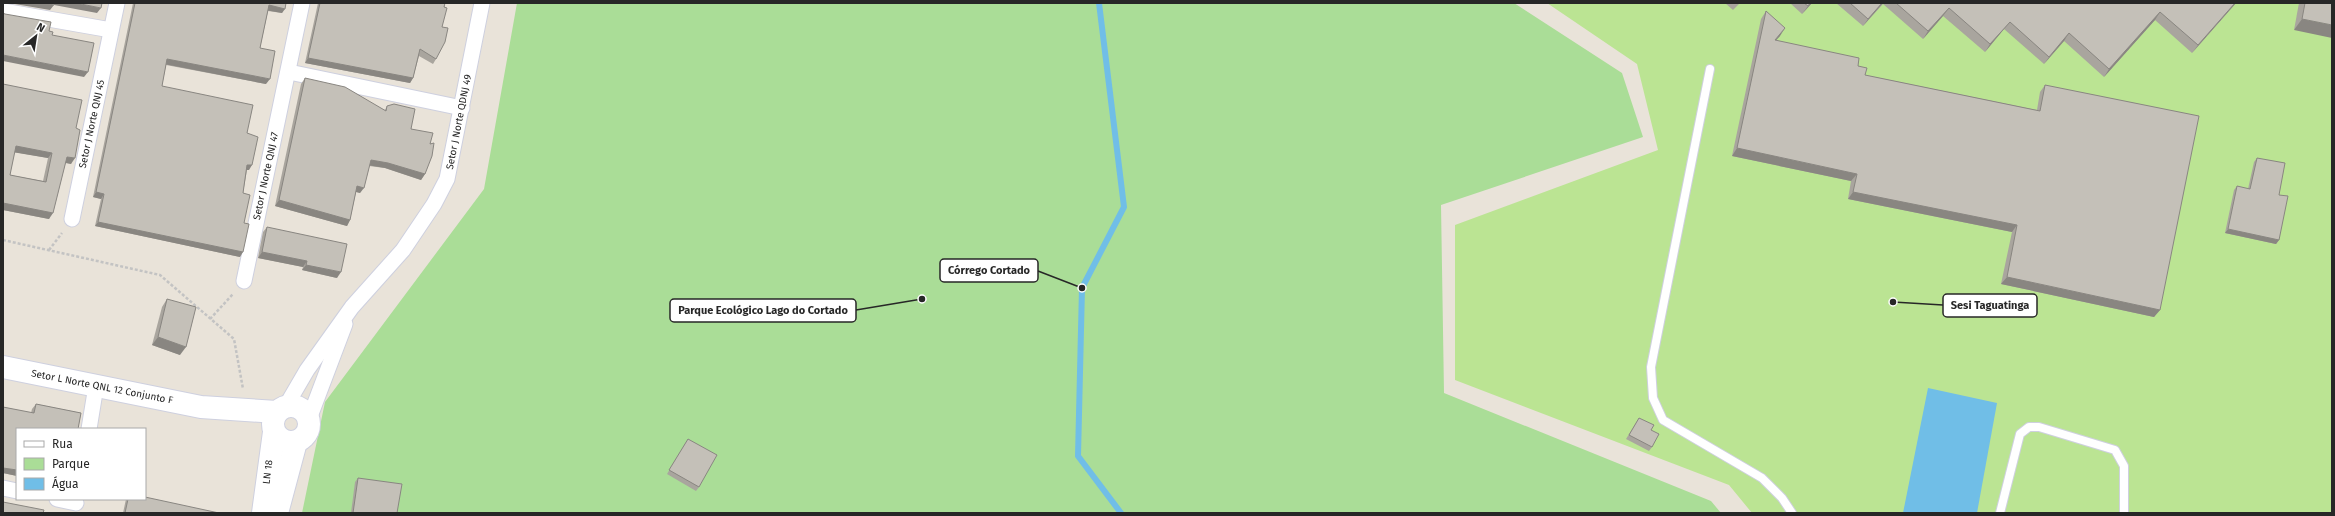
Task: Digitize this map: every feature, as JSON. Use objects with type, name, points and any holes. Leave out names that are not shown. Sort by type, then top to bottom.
[{"type":"street","name":"Setor J Norte QNJ 45","points":[[72,219],[117,3]]},
{"type":"street","name":"Setor J Norte QNJ 47","points":[[244,281],[289,72],[302,3]]},
{"type":"street","name":"Setor J Norte QDNJ 49","points":[[352,307],[403,250],[434,204],[447,179],[482,3]]},
{"type":"street","points":[[3,11],[111,30]]},
{"type":"street","points":[[289,72],[462,108]]},
{"type":"street","points":[[352,307],[309,419],[307,433],[296,442],[287,442],[279,438],[278,419],[307,370],[352,307]]},
{"type":"street","name":"Setor L Norte QNL 12 Conjunto F","points":[[3,367],[201,406]]},
{"type":"street","points":[[89,428],[96,386]]},
{"type":"street","points":[[201,406],[278,419],[300,408],[309,419]]},
{"type":"street","points":[[201,406],[247,410],[278,419]]},
{"type":"street","name":"LN 18","points":[[263,513],[278,419]]},
{"type":"street","name":"LN 18","points":[[276,513],[296,442]]},
{"type":"street","points":[[3,488],[16,490]]},
{"type":"street","points":[[60,500],[76,505]]},
{"type":"lane","points":[[1710,69],[1651,367],[1653,398],[1664,420],[1762,478],[1782,498],[1792,513]]},
{"type":"lane","points":[[2000,513],[2020,434],[2029,426],[2039,427],[2115,450],[2124,466],[2124,513]]},
{"type":"path","points":[[49,250],[72,219]]},
{"type":"path","points":[[3,240],[160,275],[234,339],[247,410]]},
{"type":"path","points":[[210,319],[244,281]]},
{"type":"green space","points":[[517,3],[1514,3],[1622,73],[1643,137],[1441,205],[1444,393],[1711,501],[1721,513],[302,513],[325,402],[484,189]]},
{"type":"green space","points":[[1547,3],[2332,3],[2332,513],[1752,513],[1729,485],[1455,380],[1455,225],[1658,150],[1637,64]]},
{"type":"water","points":[[1928,388],[1997,403],[1977,513],[1903,513]]},
{"type":"building","points":[[76,3],[102,3],[101,8]]},
{"type":"building","points":[[135,3],[286,3],[285,9],[269,5],[260,48],[275,51],[270,79],[167,59],[162,86],[253,105],[247,133],[258,137],[252,165],[247,165],[243,193],[250,195],[244,223],[249,224],[243,252],[98,222],[104,194],[96,192]]},
{"type":"building","points":[[320,3],[445,3],[444,7],[447,8],[442,27],[448,28],[445,42],[436,59],[420,49],[413,78],[308,58]]},
{"type":"building","points":[[1850,3],[1882,3],[1868,19]]},
{"type":"building","points":[[1896,3],[2235,3],[2198,45],[2160,12],[2109,69],[2069,33],[2049,57],[2010,22],[1990,44],[1949,8],[1928,31]]},
{"type":"building","points":[[2305,3],[2332,3],[2332,25],[2302,19]]},
{"type":"building","points":[[1766,11],[1785,28],[1775,40],[1859,58],[1858,66],[1867,68],[1865,75],[2040,111],[2045,85],[2199,116],[2160,310],[2007,277],[2017,225],[1853,192],[1857,174],[1737,148]]},
{"type":"building","points":[[3,13],[51,22],[49,31],[53,32],[52,35],[94,43],[88,72],[3,55]]},
{"type":"building","points":[[305,78],[345,87],[386,111],[387,106],[394,104],[415,109],[411,129],[433,133],[430,144],[434,143],[432,156],[425,174],[388,163],[371,160],[364,188],[357,186],[350,220],[279,200]]},
{"type":"building","points":[[3,84],[82,100],[76,128],[80,130],[75,158],[67,157],[53,213],[3,203]],"holes":[[[16,146],[52,153],[46,182],[10,175]]]},
{"type":"building","points":[[2257,158],[2285,163],[2279,195],[2288,196],[2279,240],[2228,229],[2237,186],[2250,189]]},
{"type":"building","points":[[267,227],[347,244],[341,272],[306,265],[307,261],[262,252]]},
{"type":"building","points":[[167,299],[196,307],[186,347],[158,337]]},
{"type":"building","points":[[36,404],[81,413],[78,428],[16,428],[16,470],[3,468],[3,407],[34,413]]},
{"type":"building","points":[[1639,418],[1654,425],[1651,430],[1659,434],[1652,447],[1629,435]]},
{"type":"building","points":[[688,439],[717,455],[699,487],[669,470]]},
{"type":"building","points":[[358,478],[402,484],[397,513],[353,513]]},
{"type":"building","points":[[146,497],[219,513],[125,513],[128,500],[146,500]]},
{"type":"building","points":[[3,502],[44,510],[43,513],[3,513]]},
{"type":"waterway","points":[[1099,3],[1124,207],[1082,288],[1078,456],[1121,513]]},
{"type":"place","name":"Córrego Cortado","points":[[1082,288]]},
{"type":"place","name":"Parque Ecológico Lago do Cortado","points":[[922,299]]},
{"type":"place","name":"Sesi Taguatinga","points":[[1893,302]]}]
